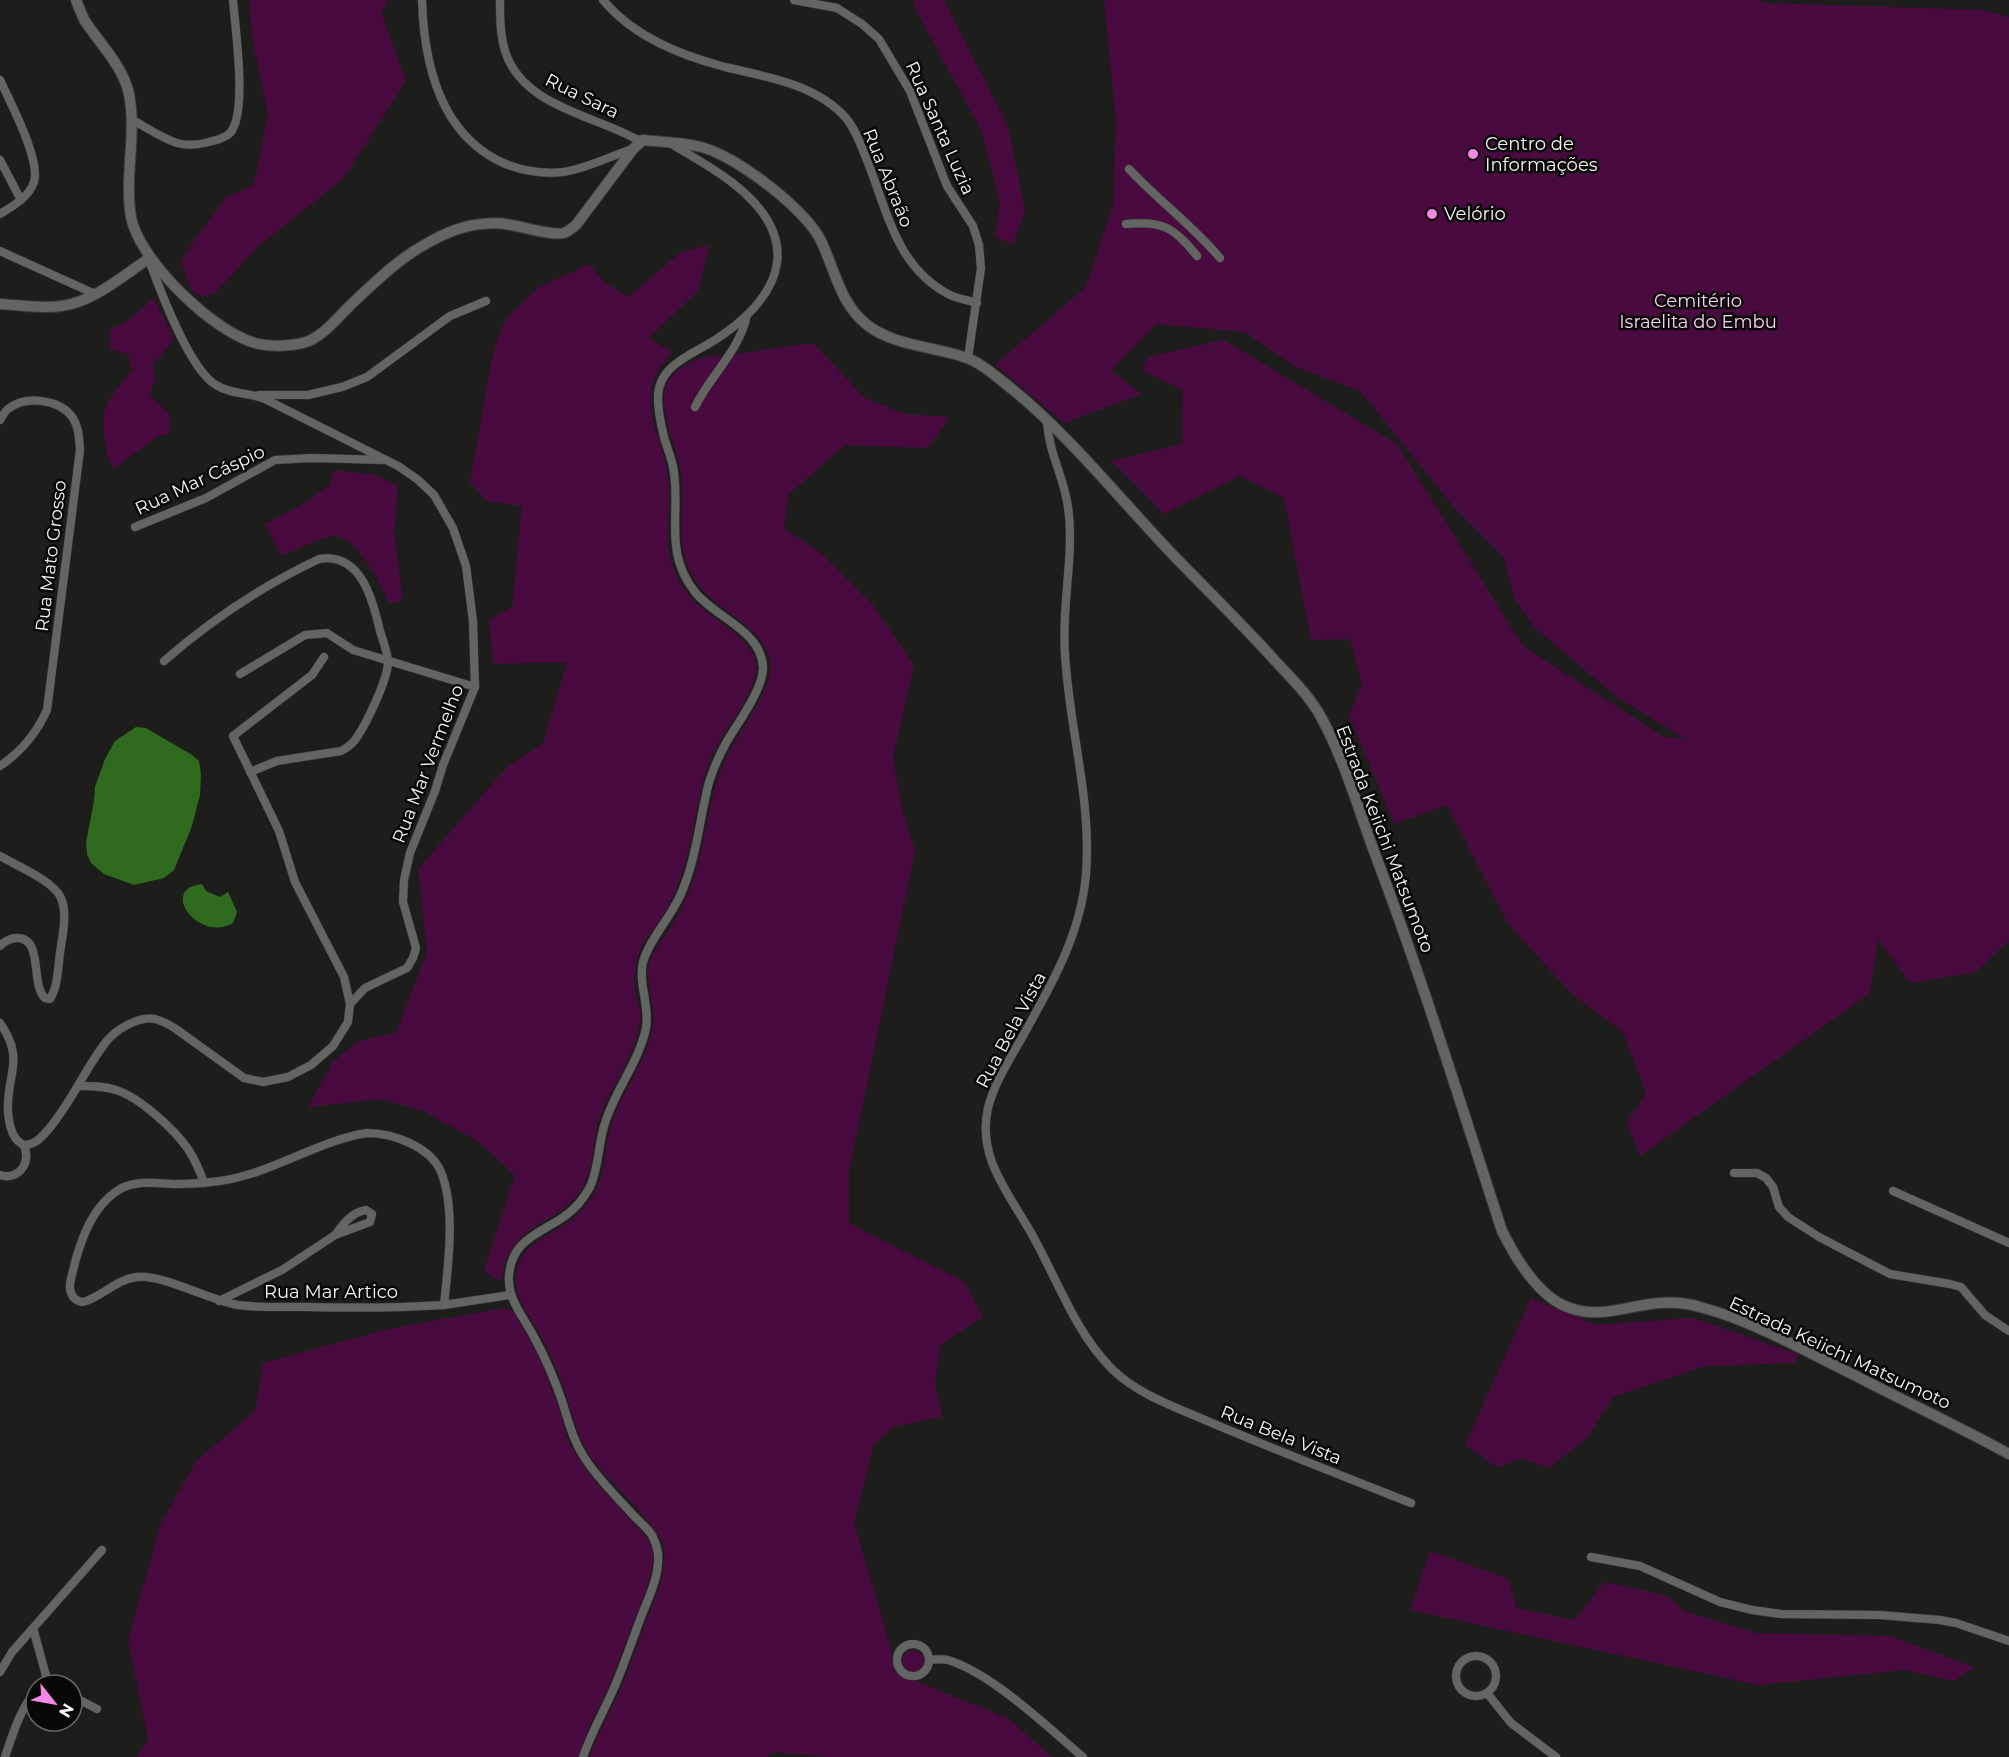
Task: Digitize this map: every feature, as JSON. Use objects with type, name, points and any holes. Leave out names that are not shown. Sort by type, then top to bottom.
[{"type":"main road","points":[[76,0],[84,19],[122,76],[129,93],[131,119],[129,198],[137,235],[150,258],[191,301],[222,327],[259,344],[282,345],[307,341],[326,330],[357,299],[402,260],[425,244],[458,230],[481,224],[507,224],[555,233],[569,230],[576,225],[633,149],[643,140]]},
{"type":"main road","name":"Estrada Keiichi Matsumoto","points":[[643,140],[704,147],[731,160],[780,196],[807,220],[820,237],[838,284],[852,310],[864,322],[876,331],[894,339],[968,358],[983,366],[1009,386],[1081,455],[1132,513],[1300,688],[1319,713],[1337,752],[1383,873],[1432,1013],[1502,1231],[1516,1259],[1537,1284],[1553,1299],[1569,1308],[1586,1312],[1613,1312],[1669,1303],[1709,1310],[1829,1362],[2009,1454]]},
{"type":"main road","points":[[0,304],[60,306],[78,302],[95,294],[150,258]]},
{"type":"street","points":[[131,119],[175,142],[186,145],[220,140],[229,134],[236,118],[239,79],[233,0]]},
{"type":"street","points":[[422,0],[424,37],[440,98],[463,135],[475,146],[499,161],[519,169],[540,172],[562,172],[633,149]]},
{"type":"street","name":"Rua Sara","points":[[500,0],[500,29],[505,51],[511,66],[522,80],[553,102],[636,139],[643,140]]},
{"type":"street","name":"Rua Abraão","points":[[603,0],[636,30],[673,50],[725,67],[782,80],[830,104],[846,118],[854,131],[881,197],[891,231],[904,253],[936,286],[952,295],[977,303]]},
{"type":"street","name":"Rua Santa Luzia","points":[[794,0],[839,4],[879,39],[910,91],[947,186],[973,226],[979,245],[981,268],[968,358]]},
{"type":"street","points":[[0,80],[35,166],[34,181],[21,200],[0,214]]},
{"type":"street","points":[[583,1757],[613,1691],[651,1591],[658,1566],[658,1548],[652,1535],[597,1475],[572,1437],[566,1412],[545,1358],[510,1295],[509,1269],[520,1247],[532,1235],[566,1215],[582,1200],[592,1182],[606,1118],[634,1062],[647,1023],[641,970],[646,953],[668,920],[682,893],[692,863],[709,784],[718,759],[743,718],[764,672],[762,660],[744,631],[695,593],[683,573],[674,537],[674,471],[664,439],[658,396],[659,385],[664,374],[724,334],[761,299],[775,272],[778,256],[777,241],[771,227],[750,198],[734,184],[668,142]]},
{"type":"street","points":[[0,159],[21,200]]},
{"type":"street","points":[[1129,169],[1160,200],[1191,226],[1220,258]]},
{"type":"street","points":[[1126,224],[1145,222],[1170,228],[1197,256]]},
{"type":"street","points":[[0,251],[95,294]]},
{"type":"street","name":"Rua Mar Vermelho","points":[[150,258],[160,292],[205,377],[232,393],[255,395],[386,460],[417,479],[434,495],[453,528],[466,566],[473,621],[475,687],[410,853],[404,880],[403,902],[416,948],[407,968],[366,988],[350,1004]]},
{"type":"street","points":[[255,395],[308,395],[342,387],[367,377],[450,316],[486,301]]},
{"type":"street","points":[[695,407],[703,389],[737,343],[743,332],[747,313]]},
{"type":"street","name":"Rua Mato Grosso","points":[[0,420],[8,409],[21,402],[39,400],[52,404],[66,411],[72,418],[79,432],[80,450],[47,710],[27,745],[0,766]]},
{"type":"street","name":"Rua Bela Vista","points":[[1047,422],[1048,440],[1068,503],[1069,514],[1069,554],[1064,619],[1065,656],[1085,802],[1086,876],[1081,910],[1060,968],[1003,1071],[989,1104],[984,1130],[987,1149],[997,1175],[1083,1329],[1111,1369],[1127,1382],[1174,1407],[1411,1503]]},
{"type":"street","name":"Rua Mar Cáspio","points":[[135,527],[206,498],[275,460],[312,458],[386,460]]},
{"type":"street","points":[[164,661],[205,627],[261,589],[319,559],[329,557],[342,560],[361,578],[372,597],[388,662],[384,683],[357,736],[350,746],[336,753],[277,761],[250,772]]},
{"type":"street","points":[[240,674],[305,635],[327,633],[353,650],[475,687]]},
{"type":"street","points":[[0,1023],[11,1039],[15,1062],[9,1097],[10,1127],[14,1137],[24,1145],[30,1145],[39,1140],[53,1124],[107,1041],[120,1028],[136,1022],[153,1018],[176,1029],[244,1078],[263,1082],[288,1077],[311,1065],[333,1046],[348,1022],[350,1004],[345,977],[295,882],[279,831],[233,736],[312,675],[324,657]]},
{"type":"street","points":[[0,856],[47,884],[62,898],[63,929],[55,988],[50,999],[40,993],[34,953],[30,944],[22,938],[13,938],[0,946]]},
{"type":"street","points":[[79,1086],[102,1086],[119,1090],[137,1101],[173,1131],[187,1148],[204,1183],[241,1177],[359,1134],[381,1132],[416,1146],[429,1156],[441,1171],[447,1199],[450,1250],[444,1305]]},
{"type":"street","points":[[0,1175],[11,1177],[18,1174],[26,1160],[24,1145]]},
{"type":"street","points":[[1734,1173],[1757,1173],[1766,1178],[1773,1187],[1779,1207],[1788,1217],[1818,1237],[1890,1274],[1961,1287],[1985,1315],[2009,1331]]},
{"type":"street","name":"Rua Mar Artico","points":[[204,1183],[136,1184],[122,1188],[108,1198],[95,1213],[87,1230],[70,1281],[69,1290],[72,1297],[78,1302],[83,1302],[121,1281],[144,1276],[219,1301],[254,1306],[382,1309],[444,1305],[510,1295]]},
{"type":"street","points":[[1893,1191],[2009,1243]]},
{"type":"street","points":[[219,1301],[282,1270],[335,1235],[370,1222],[372,1216],[370,1211],[363,1210],[351,1217],[335,1235]]},
{"type":"street","points":[[0,1672],[12,1652],[102,1550]]},
{"type":"street","points":[[1591,1557],[1640,1566],[1720,1602],[1752,1610],[1781,1614],[1940,1620],[2009,1641]]},
{"type":"street","points":[[33,1628],[45,1673]]},
{"type":"street","points":[[912,1644],[922,1646],[929,1660],[922,1674],[911,1677],[901,1672],[897,1656],[902,1647],[912,1644]]},
{"type":"street","points":[[1482,1656],[1494,1666],[1496,1681],[1487,1693],[1474,1697],[1467,1695],[1457,1684],[1456,1669],[1466,1657],[1482,1656]]},
{"type":"street","points":[[929,1660],[946,1659],[981,1676],[1083,1757]]},
{"type":"street","points":[[1487,1693],[1511,1723],[1545,1753],[1556,1757]]},
{"type":"street","points":[[84,1702],[97,1709]]},
{"type":"street","points":[[4,1757],[24,1707]]},
{"type":"green space","points":[[251,0],[387,0],[382,15],[406,81],[343,179],[260,245],[215,293],[202,297],[192,291],[181,262],[225,198],[254,185],[268,115],[253,42],[249,4]]},
{"type":"green space","points":[[913,0],[944,0],[1008,126],[1025,211],[1013,244],[995,237],[1000,203],[982,132],[916,10]]},
{"type":"green space","name":"Cemitério Israelita do Embu","points":[[1104,0],[1758,0],[1767,3],[1981,10],[2009,17],[2009,940],[1976,972],[1910,983],[1876,936],[1878,941],[1870,993],[1640,1156],[1627,1123],[1646,1093],[1623,1032],[1572,994],[1508,924],[1447,805],[1394,824],[1349,715],[1362,685],[1350,639],[1311,640],[1284,498],[1240,476],[1164,514],[1111,461],[1182,444],[1183,390],[1142,370],[1148,357],[1224,340],[1397,444],[1523,646],[1664,737],[1685,739],[1617,697],[1535,628],[1514,598],[1504,558],[1458,512],[1360,391],[1294,366],[1245,332],[1156,324],[1111,371],[1142,394],[1064,423],[995,365],[1086,287],[1113,205],[1116,121]]},
{"type":"green space","points":[[709,245],[698,291],[649,338],[672,352],[654,378],[651,393],[652,416],[667,470],[669,548],[678,579],[697,604],[742,640],[756,661],[756,672],[749,693],[717,745],[707,768],[689,849],[676,890],[667,909],[638,955],[634,981],[640,1023],[629,1058],[598,1122],[586,1180],[577,1196],[565,1207],[514,1245],[506,1260],[502,1280],[493,1278],[484,1270],[515,1176],[478,1141],[423,1111],[381,1099],[308,1107],[332,1063],[358,1041],[396,1033],[427,951],[418,869],[507,767],[543,743],[567,662],[493,664],[489,620],[512,607],[522,506],[487,501],[470,483],[490,368],[505,320],[538,288],[589,264],[605,283],[629,297],[681,252]]},
{"type":"green space","points":[[154,298],[174,339],[153,365],[155,379],[150,395],[170,415],[169,434],[158,436],[114,469],[105,443],[104,414],[111,397],[132,370],[128,354],[110,349],[110,329],[126,322]]},
{"type":"green space","points":[[813,343],[865,398],[905,414],[950,417],[928,448],[845,445],[788,495],[784,528],[822,554],[873,605],[914,665],[893,758],[901,805],[915,851],[849,1171],[849,1223],[965,1282],[983,1317],[940,1345],[935,1383],[942,1417],[895,1426],[874,1444],[854,1523],[889,1642],[894,1672],[1009,1719],[1052,1757],[831,1757],[774,1752],[766,1757],[589,1757],[622,1686],[656,1597],[664,1568],[664,1549],[653,1528],[598,1466],[586,1449],[578,1434],[553,1361],[519,1299],[516,1277],[522,1256],[529,1248],[584,1208],[598,1185],[613,1119],[646,1050],[653,1025],[654,1016],[648,975],[651,958],[686,899],[695,875],[719,776],[730,750],[760,699],[769,677],[770,662],[766,648],[757,636],[709,597],[690,572],[682,542],[682,480],[664,408],[665,389],[669,379],[686,365],[699,359]]},
{"type":"green space","points":[[334,470],[377,475],[398,486],[394,532],[403,601],[389,603],[367,563],[351,544],[342,538],[334,536],[315,541],[281,556],[265,524],[303,504],[330,485]]},
{"type":"green space","points":[[1531,1298],[1596,1325],[1693,1318],[1798,1354],[1795,1363],[1705,1366],[1613,1397],[1588,1437],[1549,1468],[1521,1458],[1498,1468],[1465,1445]]},
{"type":"green space","points":[[504,1308],[514,1312],[541,1360],[561,1414],[567,1439],[579,1459],[593,1479],[647,1538],[653,1549],[653,1565],[646,1590],[608,1689],[590,1725],[578,1757],[137,1757],[148,1739],[128,1641],[160,1525],[196,1461],[255,1411],[263,1363],[389,1329]]},
{"type":"green space","points":[[1430,1551],[1509,1579],[1516,1608],[1575,1620],[1604,1582],[1668,1596],[1684,1611],[1755,1633],[1890,1636],[1974,1667],[1954,1681],[1904,1670],[1759,1685],[1410,1610]]},
{"type":"green space","points":[[913,1650],[921,1653],[924,1661],[921,1669],[913,1672],[905,1669],[902,1661],[905,1653]]},
{"type":"shaded area","points":[[136,727],[146,728],[192,755],[199,761],[201,774],[200,795],[192,826],[174,870],[164,878],[134,885],[104,874],[91,863],[87,854],[86,842],[95,787],[105,759],[115,741]]},
{"type":"shaded area","points":[[202,884],[206,891],[220,897],[228,892],[237,912],[233,923],[220,927],[208,926],[197,921],[188,913],[183,895],[189,888]]},
{"type":"place","name":"Centro de Informações","points":[[1473,154]]},
{"type":"place","name":"Velório","points":[[1432,214]]}]
